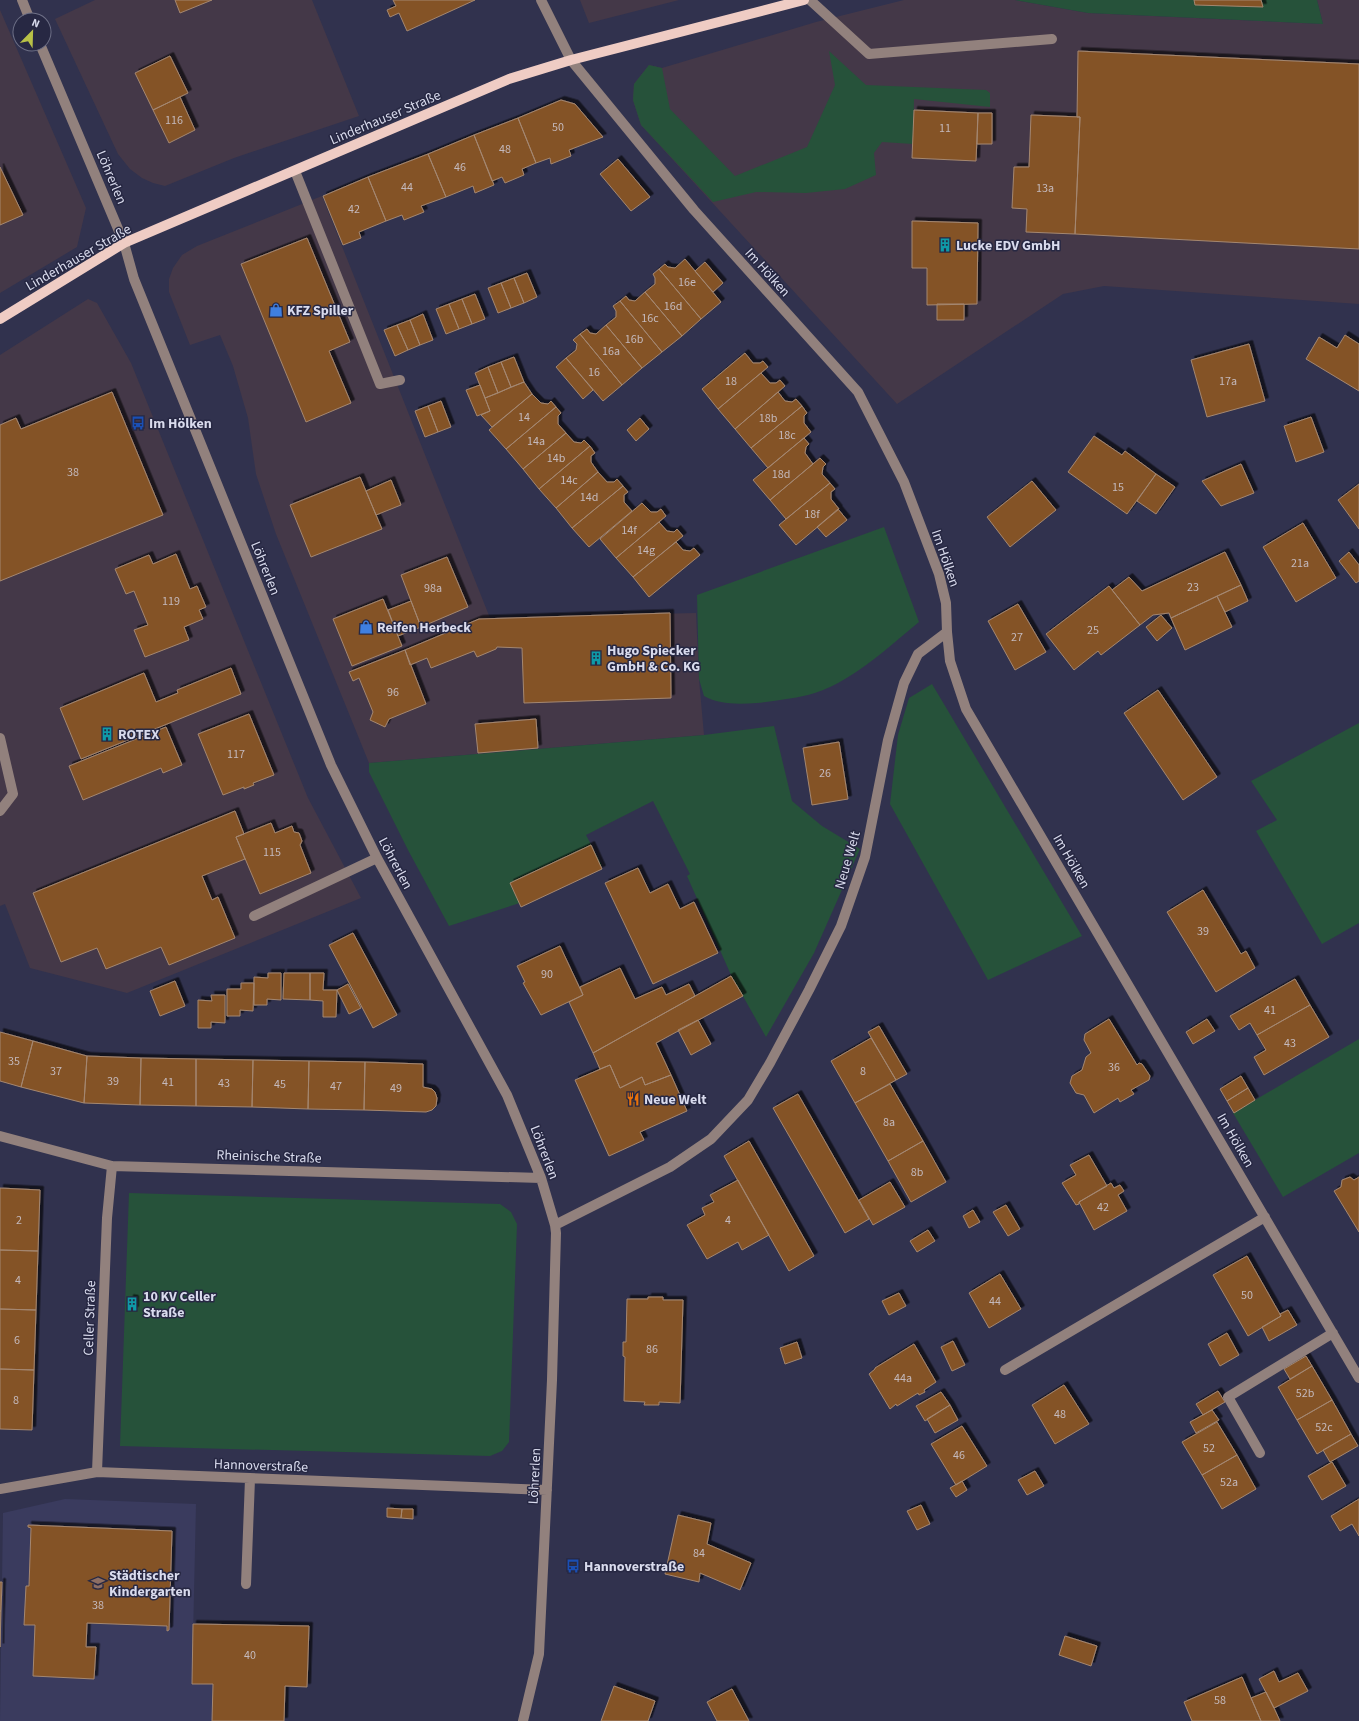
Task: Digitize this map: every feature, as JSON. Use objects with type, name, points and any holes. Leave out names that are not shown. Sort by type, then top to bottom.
[{"type":"main road","name":"Linderhauser Straße","points":[[0,320],[124,243],[509,79],[571,60],[804,0]]},
{"type":"street","points":[[22,0],[27,12]]},
{"type":"street","name":"Im Hölken","points":[[541,0],[571,60],[694,210],[858,392],[904,482],[939,574],[946,603],[950,661],[966,709],[1359,1378]]},
{"type":"street","points":[[810,0],[869,54],[1052,39]]},
{"type":"street","name":"Löhrerlen","points":[[43,52],[124,243],[134,279],[328,758],[377,858],[507,1095],[541,1178],[555,1225],[552,1380],[539,1654],[523,1721]]},
{"type":"street","points":[[295,171],[380,384],[400,380]]},
{"type":"street","name":"Neue Welt","points":[[555,1225],[670,1168],[711,1139],[748,1100],[809,990],[841,926],[865,857],[888,740],[904,682],[918,654],[947,632]]},
{"type":"street","points":[[0,738],[13,794],[0,811]]},
{"type":"street","points":[[254,916],[377,858]]},
{"type":"street","name":"Rheinische Straße","points":[[0,1136],[112,1166],[541,1178]]},
{"type":"street","name":"Celler Straße","points":[[97,1472],[107,1226],[112,1166]]},
{"type":"street","points":[[1005,1370],[1265,1217]]},
{"type":"street","points":[[1260,1453],[1228,1397],[1333,1333]]},
{"type":"street","name":"Hannoverstraße","points":[[0,1489],[97,1472],[547,1490]]},
{"type":"street","points":[[246,1584],[250,1479]]},
{"type":"shaded area","points":[[95,0],[312,0],[359,116],[234,158],[165,186],[153,183],[142,178],[130,169],[118,154],[55,19]]},
{"type":"shaded area","points":[[580,0],[679,0],[589,23]]},
{"type":"shaded area","points":[[904,0],[1015,0],[1088,13],[1323,24],[1317,0],[1359,0],[1359,304],[1104,286],[1063,294],[897,404],[641,125],[633,100],[634,84],[649,65],[662,68],[816,22]]},
{"type":"shaded area","points":[[0,10],[12,38],[12,52],[18,52],[86,208],[77,247],[0,293]]},
{"type":"shaded area","points":[[322,196],[490,618],[696,613],[699,679],[704,735],[369,763],[276,534],[256,474],[248,418],[233,366],[220,335],[190,345],[169,292],[169,279],[173,268],[182,255],[197,246]]},
{"type":"shaded area","points":[[88,299],[97,303],[131,363],[308,798],[361,898],[127,993],[30,968],[5,904],[0,906],[0,355]]},
{"type":"shaded area","name":"Städtischer Kindergarten","points":[[65,1499],[196,1504],[192,1682],[215,1683],[214,1721],[0,1721],[3,1513]]},
{"type":"green space","points":[[1015,0],[1317,0],[1323,24],[1088,13]]},
{"type":"green space","points":[[829,51],[866,85],[986,90],[990,93],[990,107],[914,99],[913,144],[882,142],[874,153],[876,175],[845,189],[806,193],[756,192],[713,202],[641,125],[633,100],[634,84],[649,65],[662,68],[670,109],[735,176],[807,147],[835,85]]},
{"type":"green space","points":[[884,527],[919,622],[881,654],[853,674],[823,690],[795,698],[757,703],[736,704],[716,701],[704,696],[699,679],[697,595]]},
{"type":"green space","points":[[932,684],[1082,936],[988,980],[890,804],[898,735],[909,698]]},
{"type":"green space","points":[[1359,723],[1359,923],[1322,944],[1256,831],[1277,820],[1251,781]]},
{"type":"green space","points":[[774,726],[792,801],[822,826],[860,849],[814,953],[766,1037],[731,975],[687,876],[690,874],[653,801],[586,835],[602,865],[523,902],[449,926],[408,850],[369,772],[369,763],[704,735]]},
{"type":"green space","points":[[1359,1039],[1359,1153],[1283,1197],[1233,1113]]},
{"type":"green space","points":[[129,1193],[500,1204],[511,1212],[517,1224],[509,1442],[502,1451],[490,1456],[120,1446]]},
{"type":"building","points":[[175,0],[212,0],[180,13]]},
{"type":"building","points":[[393,0],[475,0],[407,31],[399,13],[390,17],[387,10],[396,6]]},
{"type":"building","points":[[1194,0],[1261,0],[1263,7],[1195,5]]},
{"type":"building","points":[[1078,51],[1359,64],[1359,249],[1075,234],[1080,117],[1077,117]]},
{"type":"building","points":[[170,56],[188,93],[153,110],[135,73]]},
{"type":"building","points":[[180,97],[195,130],[169,143],[153,110]]},
{"type":"building","points":[[561,100],[575,104],[603,137],[569,150],[571,156],[551,164],[550,158],[536,163],[518,118]]},
{"type":"building","points":[[914,110],[978,113],[976,161],[912,158]]},
{"type":"building","points":[[978,113],[992,113],[992,144],[977,144]]},
{"type":"building","points":[[1031,115],[1080,117],[1075,234],[1026,232],[1027,209],[1012,208],[1014,167],[1029,167]]},
{"type":"building","points":[[518,118],[536,163],[522,169],[524,175],[505,183],[502,177],[492,181],[474,135]]},
{"type":"building","points":[[474,135],[494,185],[475,193],[473,186],[446,197],[428,154]]},
{"type":"building","points":[[428,154],[446,197],[421,206],[424,212],[404,220],[402,215],[386,221],[368,177]]},
{"type":"building","points":[[618,159],[650,197],[631,211],[600,174]]},
{"type":"building","points":[[0,167],[23,215],[0,225]]},
{"type":"building","points":[[368,177],[386,221],[359,232],[361,238],[343,245],[323,196]]},
{"type":"building","name":"Lucke EDV GmbH","points":[[912,221],[978,223],[977,304],[927,305],[927,268],[912,268]]},
{"type":"building","points":[[307,238],[350,342],[329,351],[351,403],[306,422],[241,264]]},
{"type":"building","points":[[685,259],[721,302],[701,319],[659,269],[665,264],[668,267],[675,268]]},
{"type":"building","points":[[705,262],[723,283],[713,292],[695,271]]},
{"type":"building","points":[[659,269],[701,319],[682,336],[645,292],[655,284],[653,274]]},
{"type":"building","points":[[527,273],[537,297],[524,303],[514,278]]},
{"type":"building","points":[[514,278],[524,303],[511,308],[501,283]]},
{"type":"building","points":[[501,283],[511,308],[498,313],[488,288]]},
{"type":"building","points":[[645,292],[682,336],[662,352],[620,301],[626,296],[629,300],[635,301]]},
{"type":"building","points":[[475,294],[485,319],[472,324],[462,299]]},
{"type":"building","points":[[462,299],[472,324],[459,329],[449,304]]},
{"type":"building","points":[[620,301],[662,352],[642,368],[606,325],[616,317],[616,311],[613,306]]},
{"type":"building","points":[[449,304],[459,329],[446,334],[436,309]]},
{"type":"building","points":[[937,304],[964,304],[964,320],[937,320]]},
{"type":"building","points":[[423,314],[433,340],[420,345],[410,320]]},
{"type":"building","points":[[410,320],[420,345],[408,350],[397,325]]},
{"type":"building","points":[[397,325],[408,350],[395,356],[384,330]]},
{"type":"building","points":[[606,325],[642,368],[622,385],[580,334],[587,329],[590,333],[596,334]]},
{"type":"building","points":[[580,334],[622,385],[603,401],[566,358],[576,350],[577,344],[573,340]]},
{"type":"building","points":[[1345,335],[1359,344],[1359,391],[1306,359],[1319,337],[1337,348]]},
{"type":"building","points":[[1249,344],[1265,401],[1207,417],[1191,360]]},
{"type":"building","points":[[745,353],[753,363],[760,363],[763,361],[768,367],[718,409],[702,389]]},
{"type":"building","points":[[514,357],[524,382],[511,387],[501,362]]},
{"type":"building","points":[[566,358],[593,390],[583,399],[556,367]]},
{"type":"building","points":[[501,362],[511,387],[498,393],[488,367]]},
{"type":"building","points":[[488,367],[498,393],[485,398],[475,373]]},
{"type":"building","points":[[761,373],[770,383],[776,383],[780,380],[785,386],[735,429],[718,409]]},
{"type":"building","points":[[524,382],[532,394],[492,427],[481,415],[490,411],[485,398]]},
{"type":"building","points":[[480,385],[490,411],[477,416],[466,390]]},
{"type":"building","points":[[112,392],[163,515],[0,581],[0,425],[16,418],[21,429]]},
{"type":"building","points":[[778,392],[785,401],[792,402],[796,399],[802,406],[751,448],[735,429]]},
{"type":"building","points":[[532,394],[541,403],[548,404],[551,401],[556,407],[506,449],[489,430]]},
{"type":"building","points":[[441,401],[451,427],[438,432],[428,406]]},
{"type":"building","points":[[428,406],[438,432],[425,437],[415,411]]},
{"type":"building","points":[[802,406],[807,413],[804,416],[804,423],[811,432],[768,468],[751,448]]},
{"type":"building","points":[[556,407],[561,413],[558,416],[558,424],[566,433],[523,469],[506,449]]},
{"type":"building","points":[[1311,417],[1324,452],[1296,462],[1284,426]]},
{"type":"building","points":[[640,418],[649,429],[636,441],[627,430]]},
{"type":"building","points":[[566,433],[574,442],[581,443],[584,440],[590,446],[539,489],[523,469]]},
{"type":"building","points":[[1094,436],[1122,455],[1125,451],[1156,474],[1127,514],[1068,472]]},
{"type":"building","points":[[804,438],[809,444],[806,447],[805,453],[813,464],[770,500],[753,480]]},
{"type":"building","points":[[590,446],[595,453],[591,456],[591,462],[598,472],[556,508],[539,489]]},
{"type":"building","points":[[820,458],[826,464],[823,467],[822,474],[830,483],[786,519],[770,500]]},
{"type":"building","points":[[1241,464],[1254,493],[1221,506],[1202,481]]},
{"type":"building","points":[[598,472],[607,482],[614,482],[617,479],[623,486],[572,528],[556,508]]},
{"type":"building","points":[[1156,474],[1175,487],[1156,514],[1137,501]]},
{"type":"building","points":[[360,477],[382,529],[311,557],[290,505]]},
{"type":"building","points":[[391,480],[401,505],[376,515],[366,491]]},
{"type":"building","points":[[1032,481],[1056,510],[1010,547],[987,517]]},
{"type":"building","points":[[830,483],[835,489],[831,492],[831,499],[839,509],[796,545],[779,525]]},
{"type":"building","points":[[1359,484],[1359,529],[1338,500]]},
{"type":"building","points":[[623,486],[628,492],[624,495],[624,502],[632,511],[589,547],[572,528]]},
{"type":"building","points":[[642,503],[651,512],[657,512],[661,509],[666,516],[616,558],[600,539]]},
{"type":"building","points":[[838,509],[847,520],[826,537],[817,527]]},
{"type":"building","points":[[659,522],[667,531],[674,532],[677,529],[683,536],[633,577],[616,558]]},
{"type":"building","points":[[1303,523],[1336,578],[1296,602],[1263,547]]},
{"type":"building","points":[[676,542],[683,550],[690,551],[694,548],[700,555],[649,597],[633,577]]},
{"type":"building","points":[[1225,552],[1241,585],[1171,618],[1169,613],[1153,615],[1140,625],[1112,590],[1129,577],[1142,591]]},
{"type":"building","points":[[1349,552],[1359,565],[1359,581],[1356,583],[1339,561]]},
{"type":"building","points":[[176,554],[190,589],[197,586],[206,607],[199,610],[203,619],[184,627],[189,640],[145,657],[134,630],[148,625],[134,591],[126,594],[115,569],[149,555],[153,564]]},
{"type":"building","points":[[447,557],[468,607],[421,627],[401,575]]},
{"type":"building","points":[[1241,585],[1248,601],[1225,612],[1217,596]]},
{"type":"building","points":[[1109,586],[1140,625],[1101,655],[1098,651],[1074,670],[1046,634]]},
{"type":"building","points":[[1217,596],[1232,627],[1185,650],[1171,618]]},
{"type":"building","name":"Reifen Herbeck","points":[[383,599],[402,646],[352,666],[333,619]]},
{"type":"building","points":[[411,601],[421,627],[398,636],[388,610]]},
{"type":"building","points":[[1018,604],[1046,652],[1015,670],[988,621]]},
{"type":"building","name":"Hugo Spiecker GmbH & Co. KG","points":[[670,613],[671,698],[524,703],[522,648],[497,647],[496,649],[477,657],[474,651],[431,668],[427,658],[410,665],[405,650],[479,619]]},
{"type":"building","points":[[1161,615],[1172,628],[1157,641],[1146,627]]},
{"type":"building","points":[[405,650],[426,704],[389,719],[385,727],[370,720],[373,712],[359,678],[353,681],[349,672]]},
{"type":"building","name":"ROTEX","points":[[231,668],[241,694],[81,759],[60,708],[144,673],[156,702],[178,693],[177,690]]},
{"type":"building","points":[[1158,690],[1217,777],[1183,800],[1124,713]]},
{"type":"building","points":[[249,714],[274,775],[253,783],[254,785],[244,789],[244,787],[223,795],[198,734]]},
{"type":"building","points":[[536,719],[538,748],[478,753],[475,724]]},
{"type":"building","name":"ROTEX","points":[[166,727],[182,765],[163,773],[161,768],[83,800],[69,766]]},
{"type":"building","points":[[839,742],[848,799],[812,805],[803,748]]},
{"type":"building","points":[[235,811],[244,834],[236,837],[245,859],[202,876],[212,900],[218,897],[235,938],[169,965],[161,947],[106,969],[97,948],[61,962],[33,893]]},
{"type":"building","points":[[271,823],[275,833],[292,826],[294,832],[299,833],[302,841],[300,845],[311,873],[260,894],[236,837]]},
{"type":"building","points":[[591,845],[602,869],[521,907],[510,883]]},
{"type":"building","points":[[638,868],[650,893],[668,884],[680,909],[694,902],[718,953],[653,984],[605,883]]},
{"type":"building","points":[[1203,890],[1241,954],[1246,951],[1255,968],[1216,992],[1167,912]]},
{"type":"building","points":[[353,933],[397,1015],[373,1028],[329,945]]},
{"type":"building","points":[[560,946],[583,995],[541,1015],[523,983],[525,982],[517,966]]},
{"type":"building","points":[[620,968],[635,999],[662,987],[666,995],[689,984],[695,996],[593,1053],[569,1002],[583,995],[580,987]]},
{"type":"building","points":[[268,973],[281,973],[281,1000],[267,999],[267,1005],[254,1005],[254,977],[268,978]]},
{"type":"building","points":[[284,973],[310,973],[310,1000],[283,999]]},
{"type":"building","points":[[310,973],[324,973],[323,990],[337,990],[336,1017],[323,1017],[323,1001],[310,1000]]},
{"type":"building","points":[[731,976],[743,996],[656,1043],[671,1075],[645,1085],[642,1077],[620,1088],[610,1065],[600,1069],[593,1053]]},
{"type":"building","points":[[1295,979],[1310,1005],[1257,1035],[1250,1023],[1239,1030],[1230,1016]]},
{"type":"building","points":[[175,981],[185,1006],[160,1016],[150,991]]},
{"type":"building","points":[[241,983],[254,983],[253,1011],[240,1010],[240,1016],[227,1016],[227,989],[241,989]]},
{"type":"building","points":[[348,984],[361,1008],[349,1014],[337,990]]},
{"type":"building","points":[[211,995],[225,995],[225,1023],[211,1022],[211,1028],[198,1028],[198,1000],[212,1001]]},
{"type":"building","points":[[1310,1005],[1329,1037],[1264,1075],[1254,1057],[1266,1050],[1257,1035]]},
{"type":"building","points":[[1109,1019],[1137,1065],[1139,1063],[1142,1064],[1150,1076],[1149,1080],[1131,1090],[1134,1094],[1120,1102],[1118,1098],[1094,1113],[1084,1095],[1076,1093],[1070,1083],[1072,1076],[1082,1070],[1086,1057],[1091,1053],[1084,1040],[1085,1034]]},
{"type":"building","points":[[1207,1019],[1215,1031],[1193,1044],[1186,1032]]},
{"type":"building","points":[[698,1020],[711,1044],[691,1055],[678,1030]]},
{"type":"building","points":[[879,1026],[907,1074],[896,1080],[868,1032]]},
{"type":"building","points":[[0,1032],[33,1041],[21,1087],[0,1081]]},
{"type":"building","points":[[871,1038],[896,1080],[855,1103],[831,1061]]},
{"type":"building","points":[[33,1041],[87,1056],[84,1103],[21,1087]]},
{"type":"building","points":[[87,1056],[141,1058],[140,1105],[84,1103]]},
{"type":"building","points":[[141,1058],[196,1059],[196,1106],[140,1105]]},
{"type":"building","points":[[196,1059],[253,1060],[252,1107],[196,1106]]},
{"type":"building","points":[[253,1060],[309,1061],[308,1109],[252,1107]]},
{"type":"building","points":[[309,1061],[365,1062],[364,1110],[308,1109]]},
{"type":"building","points":[[365,1062],[423,1064],[423,1087],[432,1089],[435,1092],[437,1098],[436,1106],[432,1110],[426,1112],[364,1110]]},
{"type":"building","name":"Neue Welt","points":[[610,1065],[620,1088],[642,1077],[645,1085],[671,1075],[687,1111],[640,1132],[644,1140],[609,1156],[575,1080]]},
{"type":"building","points":[[1241,1076],[1248,1088],[1227,1101],[1220,1089]]},
{"type":"building","points":[[890,1084],[923,1141],[888,1161],[855,1103]]},
{"type":"building","points":[[1248,1088],[1255,1100],[1234,1113],[1227,1101]]},
{"type":"building","points":[[798,1094],[869,1219],[845,1233],[773,1108]]},
{"type":"building","points":[[749,1141],[814,1256],[789,1271],[724,1156]]},
{"type":"building","points":[[923,1141],[946,1182],[911,1202],[888,1161]]},
{"type":"building","points":[[1089,1155],[1107,1186],[1076,1205],[1062,1183],[1076,1175],[1070,1165]]},
{"type":"building","points":[[1350,1177],[1354,1180],[1359,1177],[1359,1232],[1334,1191],[1341,1187],[1342,1180]]},
{"type":"building","points":[[738,1180],[769,1235],[742,1250],[738,1242],[707,1259],[687,1225],[705,1215],[702,1208],[714,1202],[710,1195]]},
{"type":"building","points":[[890,1182],[905,1207],[873,1225],[859,1200]]},
{"type":"building","points":[[1111,1183],[1114,1188],[1120,1185],[1124,1191],[1118,1195],[1127,1211],[1094,1230],[1079,1202]]},
{"type":"building","points":[[0,1188],[40,1190],[38,1251],[0,1250]]},
{"type":"building","points":[[1006,1205],[1020,1229],[1008,1236],[993,1212]]},
{"type":"building","points":[[973,1210],[980,1222],[969,1228],[963,1216]]},
{"type":"building","points":[[928,1230],[935,1241],[917,1252],[910,1241]]},
{"type":"building","points":[[0,1250],[38,1251],[36,1310],[0,1309]]},
{"type":"building","points":[[1247,1256],[1281,1316],[1248,1336],[1213,1275]]},
{"type":"building","points":[[1000,1274],[1021,1309],[989,1328],[969,1293]]},
{"type":"building","points":[[899,1293],[906,1306],[889,1315],[882,1301]]},
{"type":"building","points":[[648,1297],[663,1297],[663,1300],[683,1300],[680,1403],[659,1402],[659,1405],[644,1405],[645,1402],[624,1401],[625,1357],[623,1356],[623,1342],[626,1342],[627,1299],[648,1299]]},
{"type":"building","name":"10 KV Celler Straße","points":[[130,1298],[135,1299],[135,1310],[130,1310]]},
{"type":"building","points":[[0,1309],[36,1310],[34,1370],[0,1369]]},
{"type":"building","points":[[1288,1310],[1297,1325],[1269,1341],[1262,1327]]},
{"type":"building","points":[[1227,1333],[1239,1355],[1220,1366],[1208,1344]]},
{"type":"building","points":[[953,1341],[965,1365],[952,1371],[941,1347]]},
{"type":"building","points":[[797,1342],[802,1358],[785,1364],[780,1348]]},
{"type":"building","points":[[914,1344],[936,1382],[924,1390],[925,1392],[919,1395],[918,1393],[897,1406],[896,1404],[890,1409],[869,1374],[875,1368]]},
{"type":"building","points":[[1306,1356],[1312,1366],[1290,1379],[1284,1369]]},
{"type":"building","points":[[1312,1366],[1332,1400],[1297,1420],[1278,1387]]},
{"type":"building","points":[[0,1369],[34,1370],[32,1430],[0,1429]]},
{"type":"building","points":[[1064,1385],[1089,1424],[1055,1444],[1032,1405]]},
{"type":"building","points":[[1218,1391],[1225,1402],[1203,1415],[1196,1404]]},
{"type":"building","points":[[941,1392],[950,1405],[925,1421],[916,1406]]},
{"type":"building","points":[[1332,1400],[1351,1434],[1317,1454],[1297,1420]]},
{"type":"building","points":[[950,1405],[958,1420],[935,1433],[927,1419]]},
{"type":"building","points":[[1212,1410],[1219,1420],[1196,1433],[1190,1422]]},
{"type":"building","points":[[1217,1422],[1237,1455],[1202,1475],[1182,1442]]},
{"type":"building","points":[[962,1426],[987,1466],[956,1485],[931,1444]]},
{"type":"building","points":[[1351,1434],[1358,1446],[1330,1462],[1323,1450]]},
{"type":"building","points":[[1237,1455],[1256,1489],[1222,1509],[1202,1475]]},
{"type":"building","points":[[1332,1462],[1346,1486],[1322,1500],[1308,1476]]},
{"type":"building","points":[[1035,1471],[1044,1486],[1027,1495],[1018,1480]]},
{"type":"building","points":[[962,1481],[967,1490],[956,1497],[950,1488]]},
{"type":"building","points":[[1359,1499],[1359,1536],[1352,1524],[1340,1531],[1331,1516]]},
{"type":"building","points":[[921,1505],[930,1524],[917,1530],[907,1511]]},
{"type":"building","points":[[387,1508],[402,1509],[401,1518],[387,1517]]},
{"type":"building","points":[[402,1509],[413,1509],[413,1519],[401,1518]]},
{"type":"building","points":[[678,1515],[711,1523],[707,1544],[751,1563],[740,1590],[700,1573],[699,1582],[665,1574]]},
{"type":"building","points":[[28,1525],[172,1531],[169,1630],[167,1631],[167,1626],[87,1623],[86,1647],[96,1647],[94,1679],[33,1676],[35,1625],[24,1625],[26,1586],[29,1586],[31,1528],[28,1527]]},
{"type":"building","points":[[0,1582],[2,1582],[1,1611],[0,1611]]},
{"type":"building","points":[[0,1611],[1,1611],[0,1647]]},
{"type":"building","points":[[193,1624],[309,1626],[307,1687],[285,1686],[284,1721],[212,1721],[213,1684],[192,1684]]},
{"type":"building","points":[[1065,1636],[1097,1646],[1091,1666],[1059,1655]]},
{"type":"building","points":[[1274,1671],[1279,1682],[1298,1673],[1308,1691],[1274,1708],[1259,1679]]},
{"type":"building","points":[[1242,1677],[1261,1721],[1192,1721],[1184,1702]]},
{"type":"building","points":[[614,1686],[655,1701],[648,1721],[601,1721]]},
{"type":"building","points":[[732,1689],[749,1721],[717,1721],[707,1702]]},
{"type":"building","points":[[1266,1692],[1280,1721],[1261,1721],[1251,1698]]},
{"type":"place","name":"Lucke EDV GmbH","points":[[945,245]]},
{"type":"place","name":"KFZ Spiller","points":[[276,310]]},
{"type":"place","name":"Im Hölken","points":[[138,423]]},
{"type":"place","name":"Reifen Herbeck","points":[[366,627]]},
{"type":"place","name":"Hugo Spiecker GmbH & Co. KG","points":[[596,658]]},
{"type":"place","name":"ROTEX","points":[[107,734]]},
{"type":"place","name":"Neue Welt","points":[[633,1099]]},
{"type":"place","name":"10 KV Celler Straße","points":[[132,1304]]},
{"type":"place","name":"Hannoverstraße","points":[[573,1566]]},
{"type":"place","name":"Städtischer Kindergarten","points":[[98,1583]]}]
